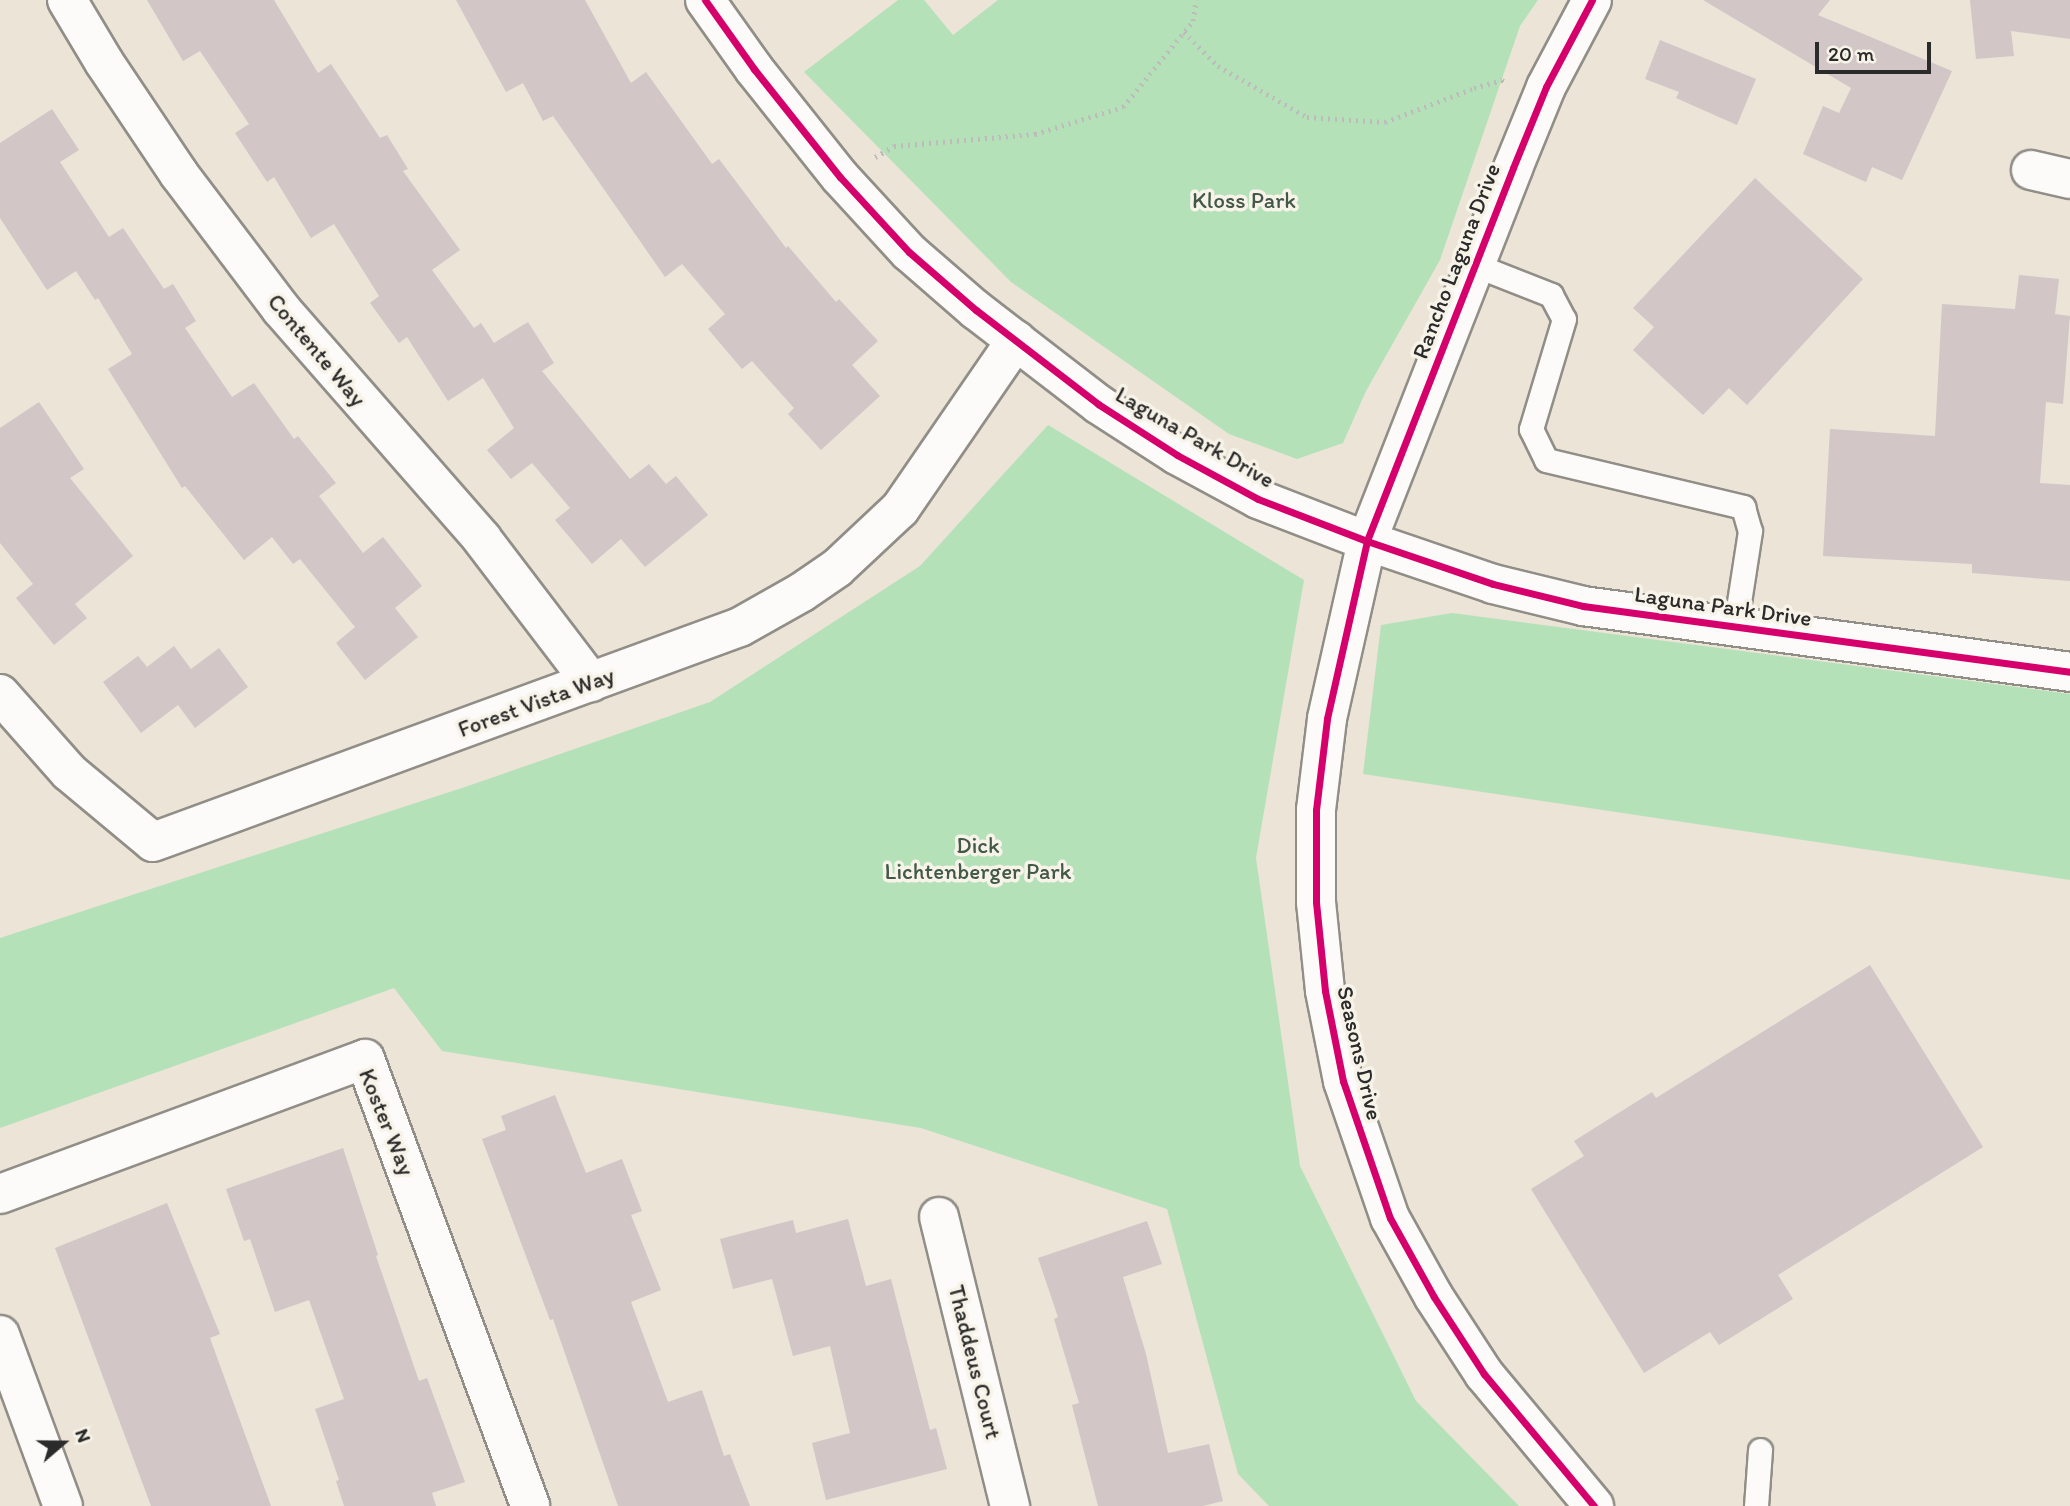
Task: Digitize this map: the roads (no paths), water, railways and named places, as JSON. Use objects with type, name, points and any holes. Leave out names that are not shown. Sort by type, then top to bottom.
[{"type":"street","name":"Contente Way","points":[[67,0],[104,62],[179,174],[281,309],[481,539],[591,682]]},
{"type":"street","name":"Laguna Park Drive","points":[[705,0],[754,69],[840,177],[909,251],[1098,404],[1177,455],[1258,499],[1367,541],[1493,584],[1570,603],[1735,628],[2070,672]]},
{"type":"street","name":"Rancho Laguna Drive","points":[[1367,541],[1540,103],[1592,0]]},
{"type":"street","points":[[2031,170],[2070,179]]},
{"type":"street","name":"Forest Vista Way","points":[[0,694],[69,772],[153,842],[740,626],[802,592],[837,568],[900,509],[1016,340]]},
{"type":"street","name":"Seasons Drive","points":[[1367,541],[1327,719],[1316,810],[1315,902],[1325,990],[1343,1081],[1390,1218],[1434,1297],[1484,1374],[1594,1506]]},
{"type":"street","name":"Koster Way","points":[[0,1194],[365,1059],[530,1506]]},
{"type":"street","name":"Thaddeus Court","points":[[939,1217],[1010,1506]]},
{"type":"street","points":[[0,1335],[63,1506]]},
{"type":"lane","points":[[1475,265],[1551,295],[1564,319],[1531,429],[1546,460],[1743,507],[1750,531],[1735,628]]},
{"type":"lane","points":[[1756,1506],[1760,1450]]},
{"type":"park label","name":"Kloss Park","points":[[1244,200]]},
{"type":"park label","name":"Dick Lichtenberger Park","points":[[978,858]]}]
